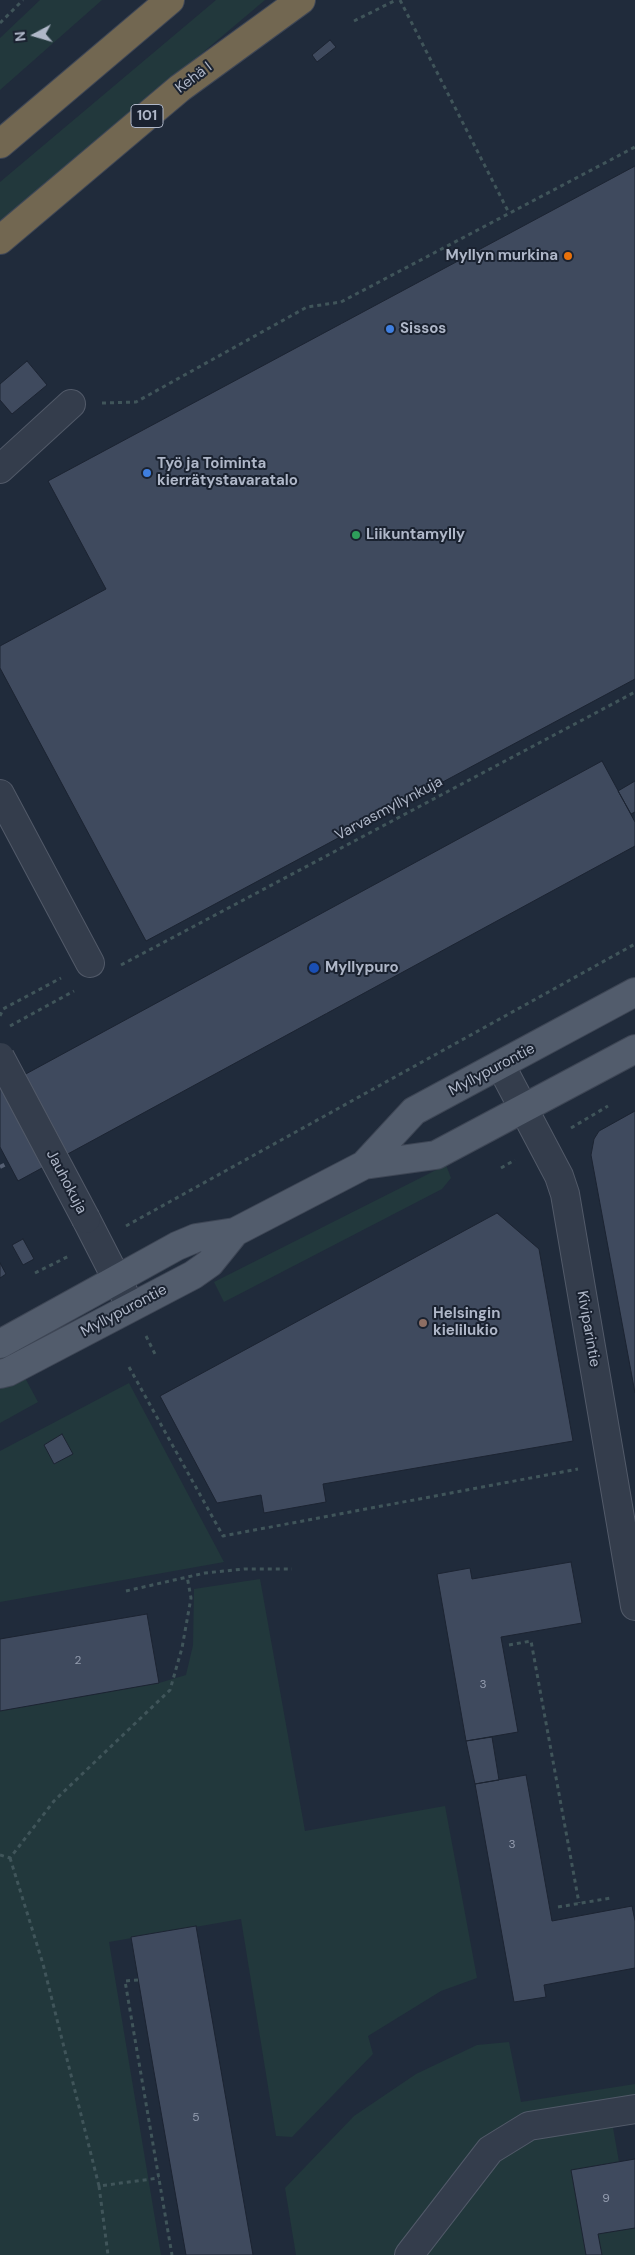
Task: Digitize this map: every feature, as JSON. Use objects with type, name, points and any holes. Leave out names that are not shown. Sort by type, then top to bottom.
[{"type":"highway","points":[[0,144],[170,0]]},
{"type":"highway","name":"Kehä I","points":[[0,240],[180,88],[301,0]]},
{"type":"main road","name":"Myllypurontie","points":[[0,1344],[117,1281],[177,1246],[196,1238],[236,1232],[364,1165],[414,1111],[501,1066],[635,992]]},
{"type":"main road","name":"Myllypurontie","points":[[364,1165],[436,1155],[635,1049]]},
{"type":"main road","name":"Myllypurontie","points":[[0,1374],[8,1372],[193,1275],[210,1263],[236,1232]]},
{"type":"street","points":[[0,469],[71,404]]},
{"type":"street","points":[[0,794],[90,963]]},
{"type":"street","name":"Jauhokuja","points":[[0,1057],[131,1307]]},
{"type":"street","name":"Kiviparintie","points":[[501,1066],[559,1176],[565,1194],[635,1606]]},
{"type":"street","points":[[409,2255],[490,2150],[529,2126],[635,2109]]},
{"type":"path","points":[[0,23],[22,0]]},
{"type":"path","points":[[354,21],[396,0]]},
{"type":"path","points":[[400,0],[508,212]]},
{"type":"path","points":[[71,404],[136,402],[307,307],[341,302],[508,212],[635,147]]},
{"type":"path","name":"Varvasmyllynkuja","points":[[154,946],[635,692]]},
{"type":"path","points":[[122,1228],[635,944]]},
{"type":"path","points":[[0,1016],[3,1009],[51,984]]},
{"type":"path","points":[[35,1272],[75,1253]]},
{"type":"path","points":[[129,1367],[223,1536],[610,1463]]},
{"type":"path","points":[[126,1591],[188,1576],[244,1569],[292,1569]]},
{"type":"path","points":[[10,1858],[54,1801],[170,1690],[182,1648],[191,1598],[188,1576]]},
{"type":"path","points":[[509,1645],[531,1641],[579,1903]]},
{"type":"path","points":[[0,1855],[10,1858]]},
{"type":"path","points":[[10,1858],[44,1964],[99,2186],[108,2255]]},
{"type":"path","points":[[558,1907],[611,1898]]},
{"type":"path","points":[[138,1980],[125,1981],[172,2255]]},
{"type":"path","points":[[99,2186],[159,2178]]},
{"type":"green space","points":[[40,0],[102,0],[0,90],[0,38]]},
{"type":"green space","points":[[216,0],[265,0],[0,224],[0,182]]},
{"type":"green space","points":[[446,1165],[451,1178],[442,1189],[224,1302],[214,1282]]},
{"type":"green space","points":[[24,1376],[38,1402],[0,1423],[0,1389]]},
{"type":"green space","points":[[129,1383],[224,1562],[0,1602],[0,1451]]},
{"type":"green space","points":[[260,1579],[305,1831],[445,1806],[477,1978],[441,1991],[368,2036],[373,2054],[292,2137],[276,2136],[241,1919],[109,1942],[161,2255],[0,2255],[0,1711],[159,1683],[186,1675],[193,1645],[194,1589]]},
{"type":"green space","points":[[509,2042],[521,2102],[635,2084],[635,2096],[544,2111],[397,2255],[296,2255],[285,2188],[354,2116],[416,2074],[477,2045]]},
{"type":"green space","points":[[612,2122],[619,2162],[586,2255],[422,2255],[499,2157],[516,2146],[544,2135]]},
{"type":"green space","points":[[635,2228],[635,2255],[602,2255],[598,2234]]},
{"type":"building","points":[[330,40],[336,47],[317,62],[312,55]]},
{"type":"building","name":"Liikuntamylly","points":[[635,166],[635,679],[146,941],[0,668],[0,646],[106,589],[48,481]]},
{"type":"building","points":[[27,361],[47,385],[12,414],[0,400],[0,384]]},
{"type":"building","points":[[602,761],[635,822],[635,846],[18,1181],[0,1147],[0,1088]]},
{"type":"building","points":[[635,781],[635,812],[631,814],[618,791]]},
{"type":"building","points":[[635,1111],[635,1393],[591,1155],[594,1139],[599,1131]]},
{"type":"building","name":"Helsingin kielilukio","points":[[497,1213],[539,1249],[573,1441],[323,1484],[326,1502],[264,1513],[261,1495],[217,1503],[160,1396]]},
{"type":"building","points":[[23,1239],[34,1259],[23,1265],[12,1245]]},
{"type":"building","points":[[0,1263],[6,1274],[0,1278]]},
{"type":"building","points":[[62,1434],[73,1454],[54,1464],[44,1445]]},
{"type":"building","points":[[571,1562],[582,1623],[501,1637],[518,1732],[466,1741],[437,1574],[470,1568],[472,1579]]},
{"type":"building","points":[[147,1614],[159,1683],[0,1711],[0,1639]]},
{"type":"building","points":[[492,1737],[499,1780],[475,1784],[466,1741]]},
{"type":"building","points":[[526,1775],[552,1921],[632,1906],[635,1921],[635,1968],[544,1985],[546,1997],[514,2002],[475,1784]]},
{"type":"building","points":[[196,1926],[253,2255],[186,2255],[154,2072],[131,1937]]},
{"type":"building","points":[[635,2159],[635,2228],[598,2234],[602,2255],[586,2255],[571,2170]]},
{"type":"railway","points":[[0,1167],[8,1163]]},
{"type":"place","name":"Myllyn murkina","points":[[568,256]]},
{"type":"place","name":"Sissos","points":[[390,329]]},
{"type":"place","name":"Työ ja Toiminta kierrätystavaratalo","points":[[147,473]]},
{"type":"place","name":"Liikuntamylly","points":[[356,535]]},
{"type":"place","name":"Myllypuro","points":[[314,968]]},
{"type":"place","name":"Helsingin kielilukio","points":[[423,1323]]}]
